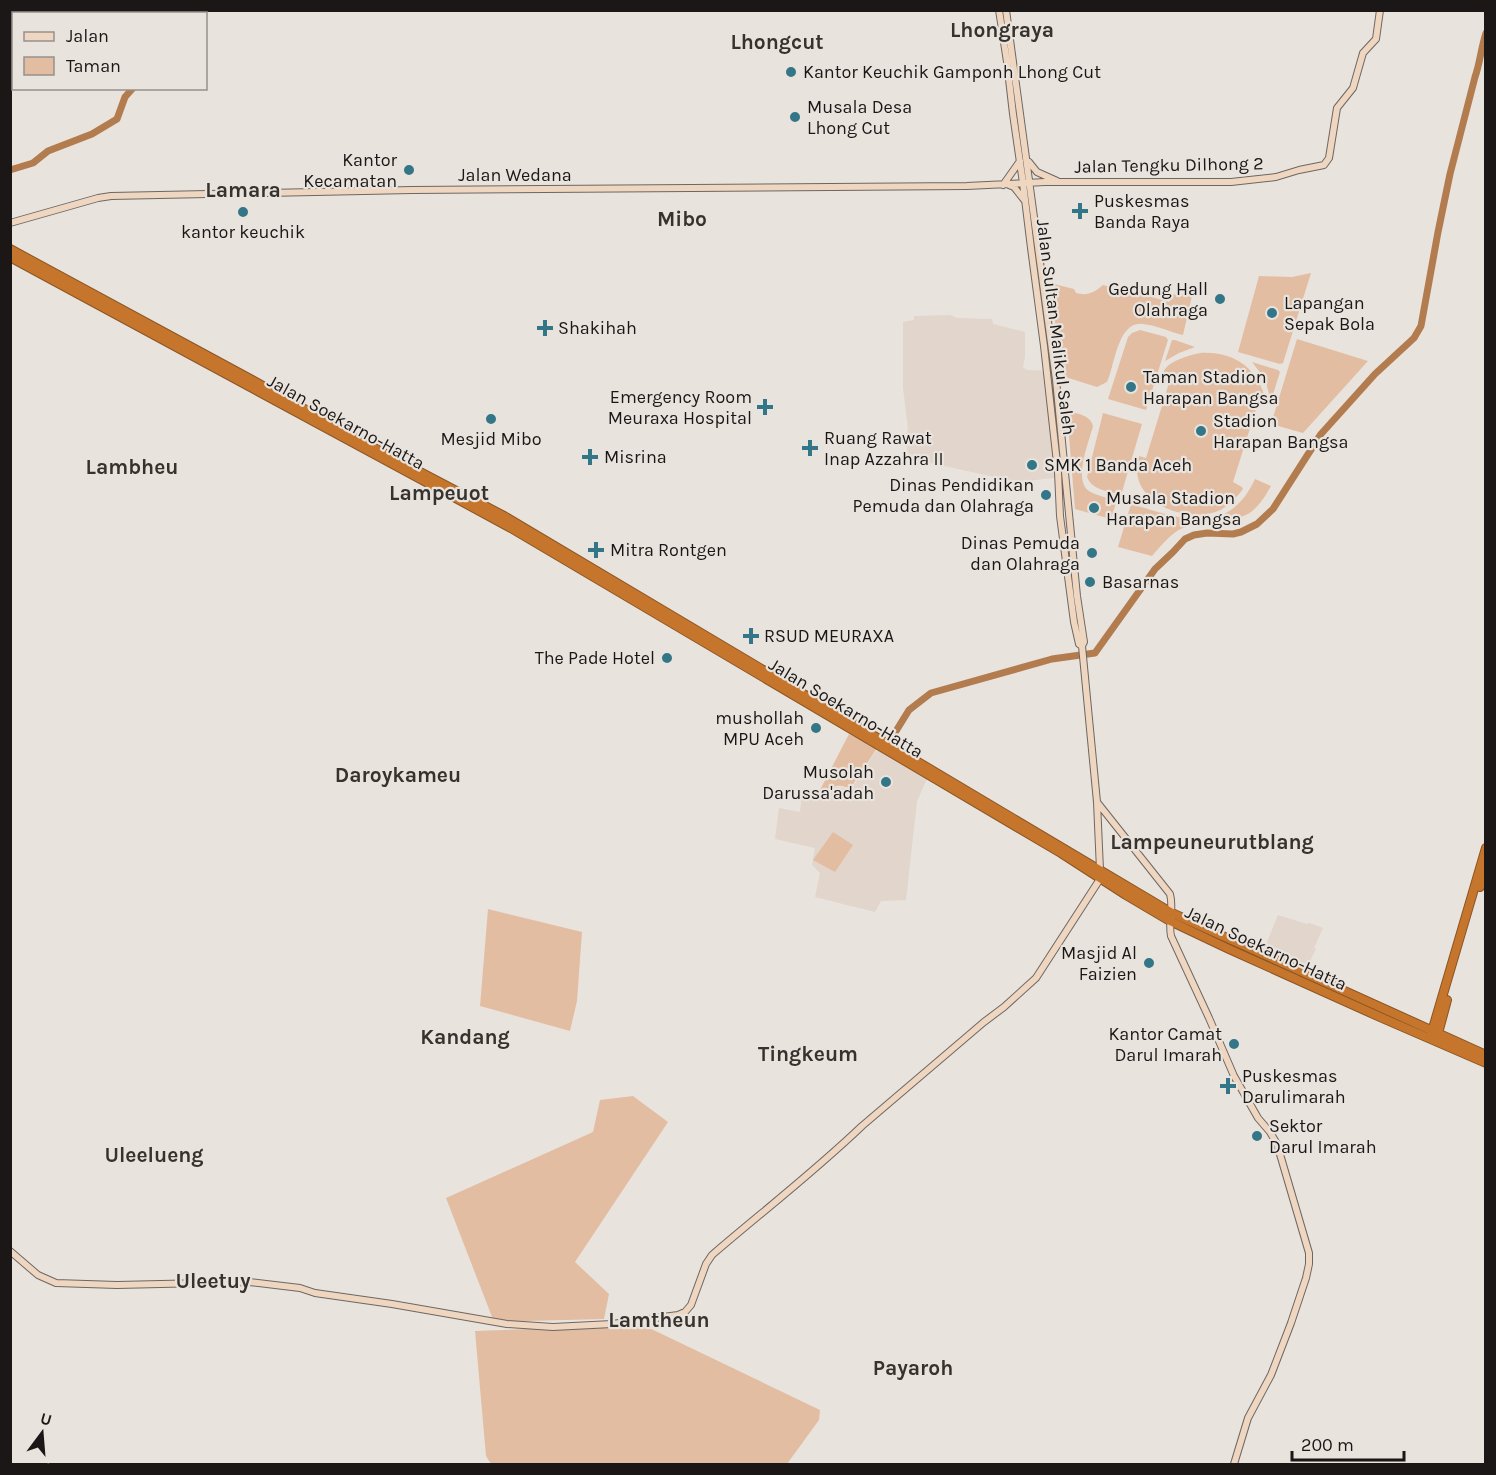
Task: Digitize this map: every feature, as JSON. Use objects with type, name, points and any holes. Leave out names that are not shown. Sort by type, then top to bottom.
[{"type":"highway","name":"Jalan Soekarno-Hatta","points":[[10,249],[551,548],[1050,844],[1100,870],[1171,917]]},
{"type":"highway","name":"Jalan Soekarno-Hatta","points":[[10,257],[209,360]]},
{"type":"highway","name":"Jalan Soekarno-Hatta","points":[[1050,844],[1100,879],[1229,949],[1434,1037],[1485,1063]]},
{"type":"highway","points":[[1434,1037],[1485,848]]},
{"type":"highway","points":[[1464,932],[1485,869]]},
{"type":"highway","name":"Jalan Soekarno-Hatta","points":[[1434,1037],[1485,1055]]},
{"type":"street","name":"Jalan Sultan Malikul Saleh","points":[[999,10],[1027,183],[1032,197],[1039,284]]},
{"type":"street","name":"Jalan Sultan Malikul Saleh","points":[[1006,10],[1023,160]]},
{"type":"street","name":"Jalan Tengku Dilhong 2","points":[[1027,183],[1232,182],[1276,177],[1324,165],[1329,158],[1336,108],[1353,88],[1363,53],[1376,39],[1380,10]]},
{"type":"street","points":[[1025,201],[1014,187],[1006,185],[1023,160],[1037,172],[1060,183]]},
{"type":"street","points":[[1032,197],[1038,187],[1046,182]]},
{"type":"street","name":"Jalan Sultan Malikul Saleh","points":[[1027,183],[1025,201],[1048,346],[1062,471],[1060,516],[1069,544],[1074,622],[1082,648],[1097,802],[1100,870]]},
{"type":"street","name":"Jalan Wedana","points":[[10,223],[111,196],[1027,183]]},
{"type":"street","points":[[1097,802],[1170,894],[1172,900],[1171,936],[1234,1076],[1258,1118],[1277,1144],[1309,1253],[1306,1278],[1291,1323],[1271,1375],[1248,1418],[1234,1464]]},
{"type":"street","points":[[10,1251],[38,1275],[56,1283],[117,1285],[249,1282],[300,1288],[315,1293],[521,1326],[602,1325],[675,1317],[688,1308],[712,1255],[984,1022],[1005,1007],[1036,978],[1100,879]]},
{"type":"shaded area","points":[[950,315],[957,318],[992,319],[993,324],[1025,332],[1023,367],[1027,370],[1052,371],[1056,396],[1060,477],[1028,481],[1008,480],[908,458],[906,439],[908,429],[903,388],[903,322],[914,320],[914,316]]},
{"type":"shaded area","points":[[879,750],[927,779],[917,801],[906,900],[881,901],[875,912],[815,897],[820,873],[812,865],[815,848],[775,839],[779,808],[800,812],[802,795],[815,797],[834,787],[850,791],[875,752]]},
{"type":"shaded area","points":[[1278,915],[1323,928],[1306,969],[1263,952]]},
{"type":"green space","name":"Lapangan Sepak Bola","points":[[1311,273],[1283,363],[1238,352],[1259,276],[1292,277]]},
{"type":"green space","points":[[1050,283],[1084,294],[1093,292],[1103,285],[1169,302],[1173,294],[1182,296],[1183,293],[1192,296],[1183,335],[1148,325],[1134,325],[1122,337],[1107,382],[1097,387],[1062,376]]},
{"type":"green space","points":[[1140,330],[1166,337],[1168,340],[1146,410],[1108,399],[1128,337]]},
{"type":"green space","points":[[1297,339],[1368,361],[1303,433],[1271,424]]},
{"type":"green space","points":[[1172,340],[1175,340],[1195,347],[1165,361]]},
{"type":"green space","name":"Stadion Harapan Bangsa","points":[[1200,353],[1224,355],[1243,364],[1257,379],[1266,401],[1265,404],[1257,406],[1233,482],[1243,489],[1229,504],[1218,511],[1189,514],[1160,505],[1149,496],[1141,485],[1137,471],[1139,456],[1146,458],[1169,383],[1162,381],[1163,372],[1175,361]]},
{"type":"green space","points":[[1252,362],[1280,372],[1271,401],[1265,379]]},
{"type":"green space","points":[[1067,412],[1087,417],[1092,422],[1082,478],[1084,486],[1089,491],[1117,500],[1111,519],[1075,509]]},
{"type":"green space","points":[[1103,413],[1142,424],[1122,492],[1119,494],[1092,485],[1087,477]]},
{"type":"green space","points":[[1255,479],[1271,486],[1257,506],[1245,516],[1183,528],[1171,536],[1152,556],[1118,547],[1131,504],[1184,518],[1216,517],[1231,510],[1244,498]]},
{"type":"green space","points":[[849,734],[877,748],[850,789],[837,786],[819,792]]},
{"type":"green space","points":[[833,832],[853,845],[835,872],[813,860]]},
{"type":"green space","points":[[488,909],[582,932],[577,1001],[570,1031],[480,1006]]},
{"type":"green space","points":[[633,1096],[668,1122],[575,1262],[609,1294],[604,1319],[494,1322],[446,1198],[593,1132],[600,1100]]},
{"type":"green space","points":[[643,1325],[820,1410],[819,1420],[787,1464],[491,1464],[486,1456],[475,1331]]},
{"type":"waterway","points":[[888,744],[909,710],[931,693],[1052,659],[1095,653],[1155,569],[1185,539],[1207,533],[1241,532],[1257,524],[1273,509],[1321,434],[1375,374],[1414,338],[1421,326],[1450,174],[1486,33]]},
{"type":"waterway","points":[[10,170],[33,163],[48,151],[92,134],[117,119],[125,97],[131,90]]},
{"type":"place","name":"Kantor Keuchik Gamponh Lhong Cut","points":[[791,72]]},
{"type":"place","name":"Musala Desa Lhong Cut","points":[[795,117]]},
{"type":"place","name":"Kantor Kecamatan","points":[[409,170]]},
{"type":"place","name":"Puskesmas Banda Raya","points":[[1080,211]]},
{"type":"place","name":"kantor keuchik","points":[[243,212]]},
{"type":"place","name":"Gedung Hall Olahraga","points":[[1220,299]]},
{"type":"place","name":"Lapangan Sepak Bola","points":[[1272,313]]},
{"type":"place","name":"Shakihah","points":[[545,328]]},
{"type":"place","name":"Taman Stadion Harapan Bangsa","points":[[1131,387]]},
{"type":"place","name":"Emergency Room Meuraxa Hospital","points":[[765,407]]},
{"type":"place","name":"Mesjid Mibo","points":[[491,419]]},
{"type":"place","name":"Stadion Harapan Bangsa","points":[[1201,431]]},
{"type":"place","name":"Ruang Rawat Inap Azzahra II","points":[[810,448]]},
{"type":"place","name":"Misrina","points":[[590,457]]},
{"type":"place","name":"SMK 1 Banda Aceh","points":[[1032,465]]},
{"type":"place","name":"Dinas Pendidikan Pemuda dan Olahraga","points":[[1046,495]]},
{"type":"place","name":"Musala Stadion Harapan Bangsa","points":[[1094,508]]},
{"type":"place","name":"Mitra Rontgen","points":[[596,550]]},
{"type":"place","name":"Dinas Pemuda dan Olahraga","points":[[1092,553]]},
{"type":"place","name":"Basarnas","points":[[1090,582]]},
{"type":"place","name":"RSUD MEURAXA","points":[[751,636]]},
{"type":"place","name":"The Pade Hotel","points":[[667,658]]},
{"type":"place","name":"mushollah MPU Aceh","points":[[816,728]]},
{"type":"place","name":"Musolah Darussa'adah","points":[[886,782]]},
{"type":"place","name":"Masjid Al Faizien","points":[[1149,963]]},
{"type":"place","name":"Kantor Camat Darul Imarah","points":[[1234,1044]]},
{"type":"place","name":"Puskesmas Darulimarah","points":[[1228,1086]]},
{"type":"place","name":"Sektor Darul Imarah","points":[[1257,1136]]},
{"type":"district","name":"Lhongraya","points":[[1002,30]]},
{"type":"district","name":"Lhongcut","points":[[777,42]]},
{"type":"district","name":"Lamara","points":[[243,190]]},
{"type":"district","name":"Mibo","points":[[682,219]]},
{"type":"district","name":"Lambheu","points":[[132,467]]},
{"type":"district","name":"Lampeuot","points":[[439,493]]},
{"type":"district","name":"Daroykameu","points":[[398,775]]},
{"type":"district","name":"Lampeuneurutblang","points":[[1212,842]]},
{"type":"district","name":"Kandang","points":[[465,1037]]},
{"type":"district","name":"Tingkeum","points":[[808,1054]]},
{"type":"district","name":"Uleelueng","points":[[154,1155]]},
{"type":"district","name":"Uleetuy","points":[[213,1281]]},
{"type":"district","name":"Lamtheun","points":[[659,1320]]},
{"type":"district","name":"Payaroh","points":[[913,1368]]}]
